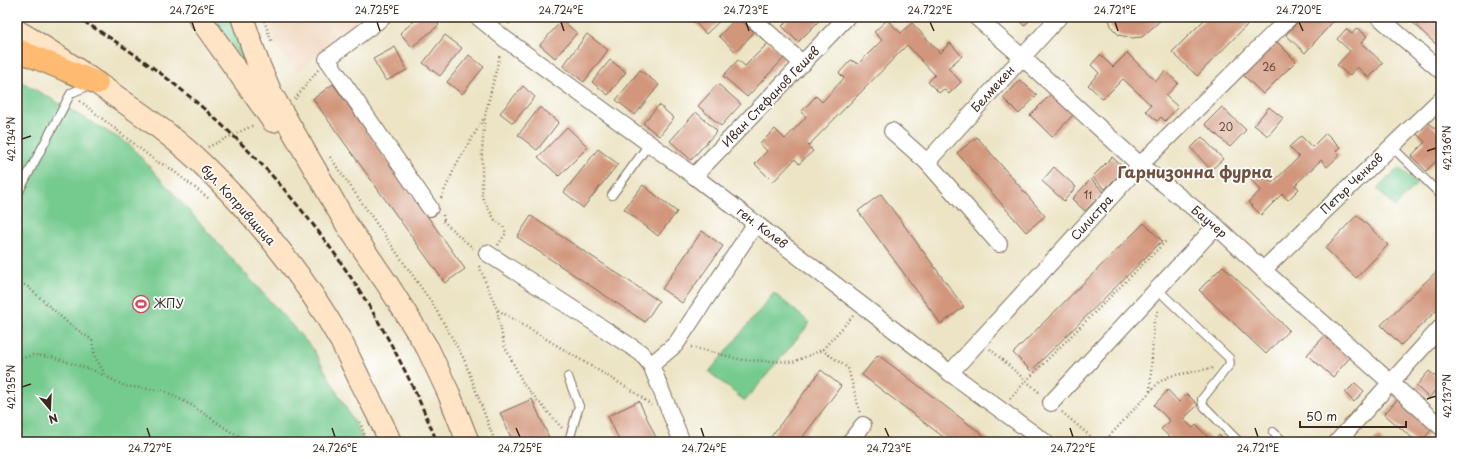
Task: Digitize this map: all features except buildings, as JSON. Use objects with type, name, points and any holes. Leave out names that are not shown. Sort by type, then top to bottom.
[{"type":"main road","points":[[199,17],[388,285],[428,349],[449,394],[468,442]]},
{"type":"main road","points":[[242,17],[271,93],[347,225]]},
{"type":"main road","name":"бул. Копривщица","points":[[17,31],[43,46],[139,112],[168,134],[199,161],[254,219],[294,270],[325,315],[341,342],[390,442]]},
{"type":"main road","points":[[17,50],[97,83]]},
{"type":"street","points":[[383,17],[327,59],[438,206]]},
{"type":"street","name":"ген. Колев","points":[[478,17],[504,39],[694,176],[950,373],[1045,442]]},
{"type":"street","points":[[751,17],[803,64]]},
{"type":"street","name":"Иван Стефанов Гешев","points":[[694,176],[847,17]]},
{"type":"street","name":"Баучер","points":[[976,17],[1140,165],[1216,226],[1263,270],[1441,426]]},
{"type":"street","name":"Белмекен","points":[[927,162],[1059,17]]},
{"type":"street","name":"Силистра","points":[[950,373],[1140,165],[1290,17]]},
{"type":"street","points":[[1379,17],[1441,71]]},
{"type":"street","name":"Петър Ченков","points":[[1263,270],[1441,99]]},
{"type":"street","points":[[892,131],[927,162],[999,244]]},
{"type":"street","points":[[651,365],[676,344],[756,223]]},
{"type":"street","points":[[1051,403],[1162,294],[1216,226]]},
{"type":"street","points":[[482,256],[641,353],[651,365],[682,442]]},
{"type":"street","points":[[1337,442],[1441,327]]},
{"type":"street","points":[[850,442],[863,425]]},
{"type":"lane","points":[[17,195],[71,93],[97,83]]},
{"type":"lane","points":[[612,195],[649,144]]},
{"type":"lane","points":[[1391,146],[1441,196]]},
{"type":"lane","points":[[1162,294],[1229,358],[1230,364],[1202,398],[1203,404],[1239,442]]},
{"type":"lane","points":[[568,377],[579,406],[571,439]]},
{"type":"lane","points":[[1273,432],[1284,442]]},
{"type":"path","points":[[263,17],[272,46]]},
{"type":"path","points":[[482,256],[506,233],[503,226],[494,220],[482,196],[482,150],[485,116],[511,17]]},
{"type":"path","points":[[290,97],[292,102],[327,59]]},
{"type":"path","points":[[71,93],[157,162],[167,166],[209,198]]},
{"type":"path","points":[[485,116],[456,165],[438,206],[444,221],[471,248],[482,256],[497,310],[504,345],[524,385],[571,439]]},
{"type":"path","points":[[205,149],[258,123]]},
{"type":"path","points":[[328,154],[398,257],[434,306],[461,352],[495,442]]},
{"type":"path","points":[[167,166],[171,164]]},
{"type":"path","points":[[438,206],[444,221]]},
{"type":"path","points":[[1000,410],[1026,381],[1166,241]]},
{"type":"path","points":[[471,248],[482,256]]},
{"type":"path","points":[[17,281],[27,286],[69,324],[92,340],[95,357],[106,376]]},
{"type":"path","points":[[1150,391],[1154,321],[1162,294]]},
{"type":"path","points":[[676,344],[743,360],[794,362],[822,350],[862,305]]},
{"type":"path","points":[[497,310],[636,393],[653,407]]},
{"type":"path","points":[[980,341],[1097,442]]},
{"type":"path","points":[[822,350],[848,368],[863,425]]},
{"type":"path","points":[[17,360],[33,355],[52,357],[95,371],[125,386],[165,391],[193,406],[231,432],[252,442]]},
{"type":"path","points":[[1104,442],[1159,382],[1170,376],[1216,367],[1224,371]]},
{"type":"path","points":[[359,420],[367,442]]},
{"type":"path","points":[[258,442],[275,440],[278,442]]},
{"type":"shaded area","points":[[268,17],[362,17],[297,73],[277,47]]},
{"type":"green space","points":[[211,17],[233,17],[252,75]]},
{"type":"green space","points":[[17,79],[129,144],[313,349],[365,442],[17,442]]},
{"type":"green space","points":[[1399,167],[1417,184],[1395,207],[1377,189]]},
{"type":"green space","points":[[774,293],[810,323],[745,401],[709,372]]},
{"type":"railway","points":[[76,17],[137,56],[193,99],[245,147],[292,199],[335,254],[374,314],[408,376],[437,442]]},
{"type":"place","name":"ЖПУ","points":[[141,304]]},
{"type":"district","name":"Гарнизонна фурна","points":[[1195,172]]}]
